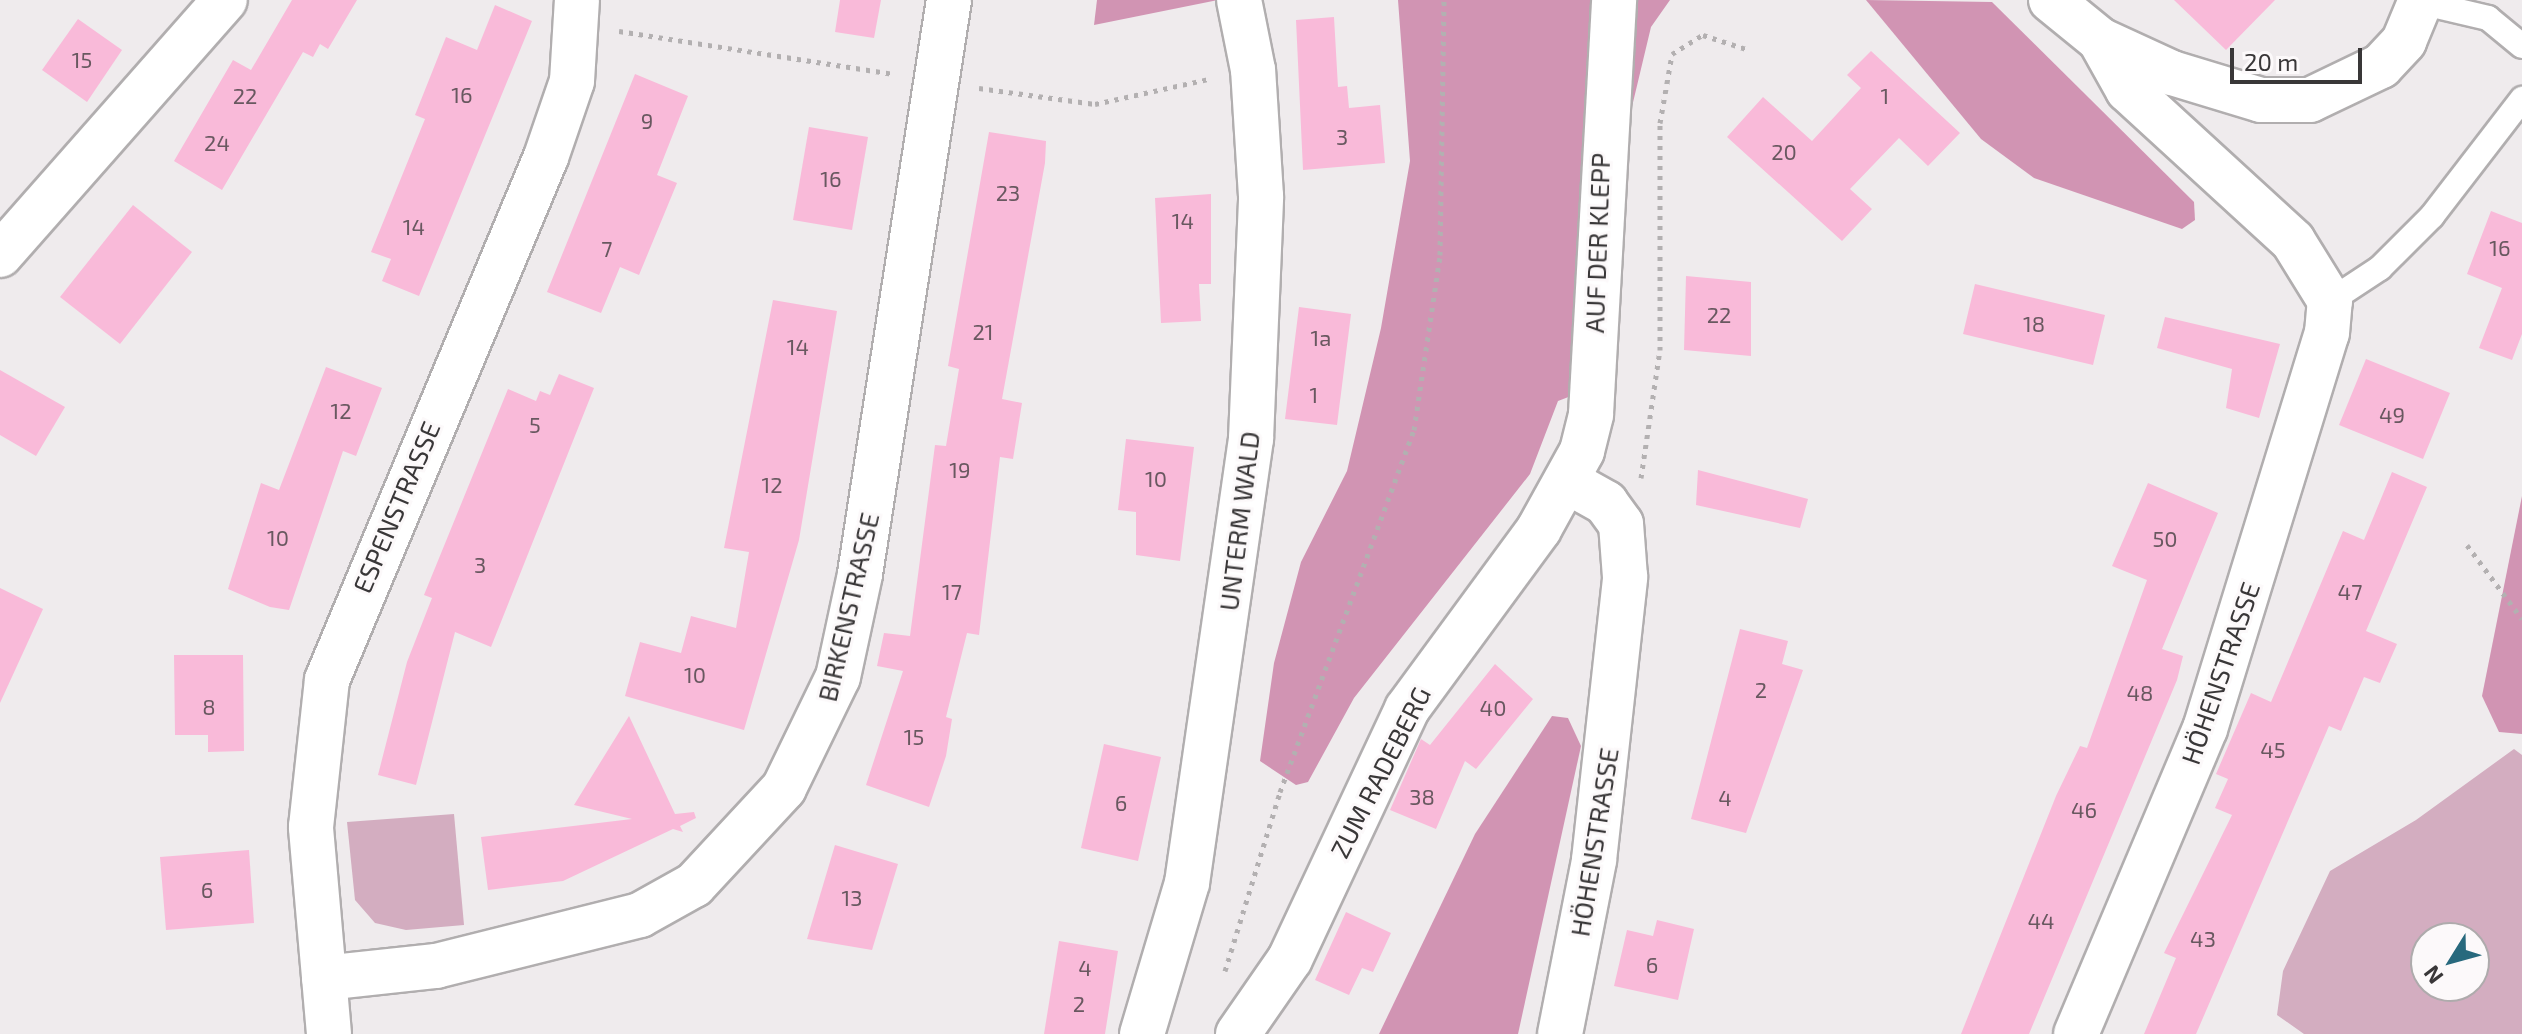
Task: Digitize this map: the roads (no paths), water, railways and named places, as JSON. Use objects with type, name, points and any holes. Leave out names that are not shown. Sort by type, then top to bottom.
[{"type":"street","points":[[0,255],[225,0]]},
{"type":"street","name":"BIRKENSTRASSE","points":[[324,978],[436,966],[640,915],[694,885],[784,788],[815,736],[841,662],[949,0]]},
{"type":"street","name":"UNTERM WALD","points":[[1142,1034],[1187,883],[1251,439],[1261,196],[1253,70],[1239,0]]},
{"type":"street","name":"AUF DER KLEPP","points":[[1570,483],[1591,414],[1614,0]]},
{"type":"street","points":[[2051,0],[2100,40],[2219,90],[2310,100],[2381,66],[2404,41],[2420,1]]},
{"type":"street","name":"ESPENSTRASSE","points":[[329,1034],[311,827],[327,680],[546,157],[572,81],[578,13]]},
{"type":"street","points":[[2100,40],[2128,90],[2293,241],[2330,301]]},
{"type":"street","name":"HÖHENSTRASSE","points":[[2076,1034],[2205,729],[2327,333],[2330,301]]},
{"type":"street","name":"HÖHENSTRASSE","points":[[1560,1034],[1610,732],[1625,577],[1621,524],[1606,503],[1570,483]]},
{"type":"street","name":"ZUM RADEBERG","points":[[1238,1034],[1290,959],[1407,709],[1570,483]]},
{"type":"lane","points":[[2420,1],[2488,18],[2522,46]]},
{"type":"lane","points":[[2330,301],[2380,268],[2432,216],[2522,99]]}]
